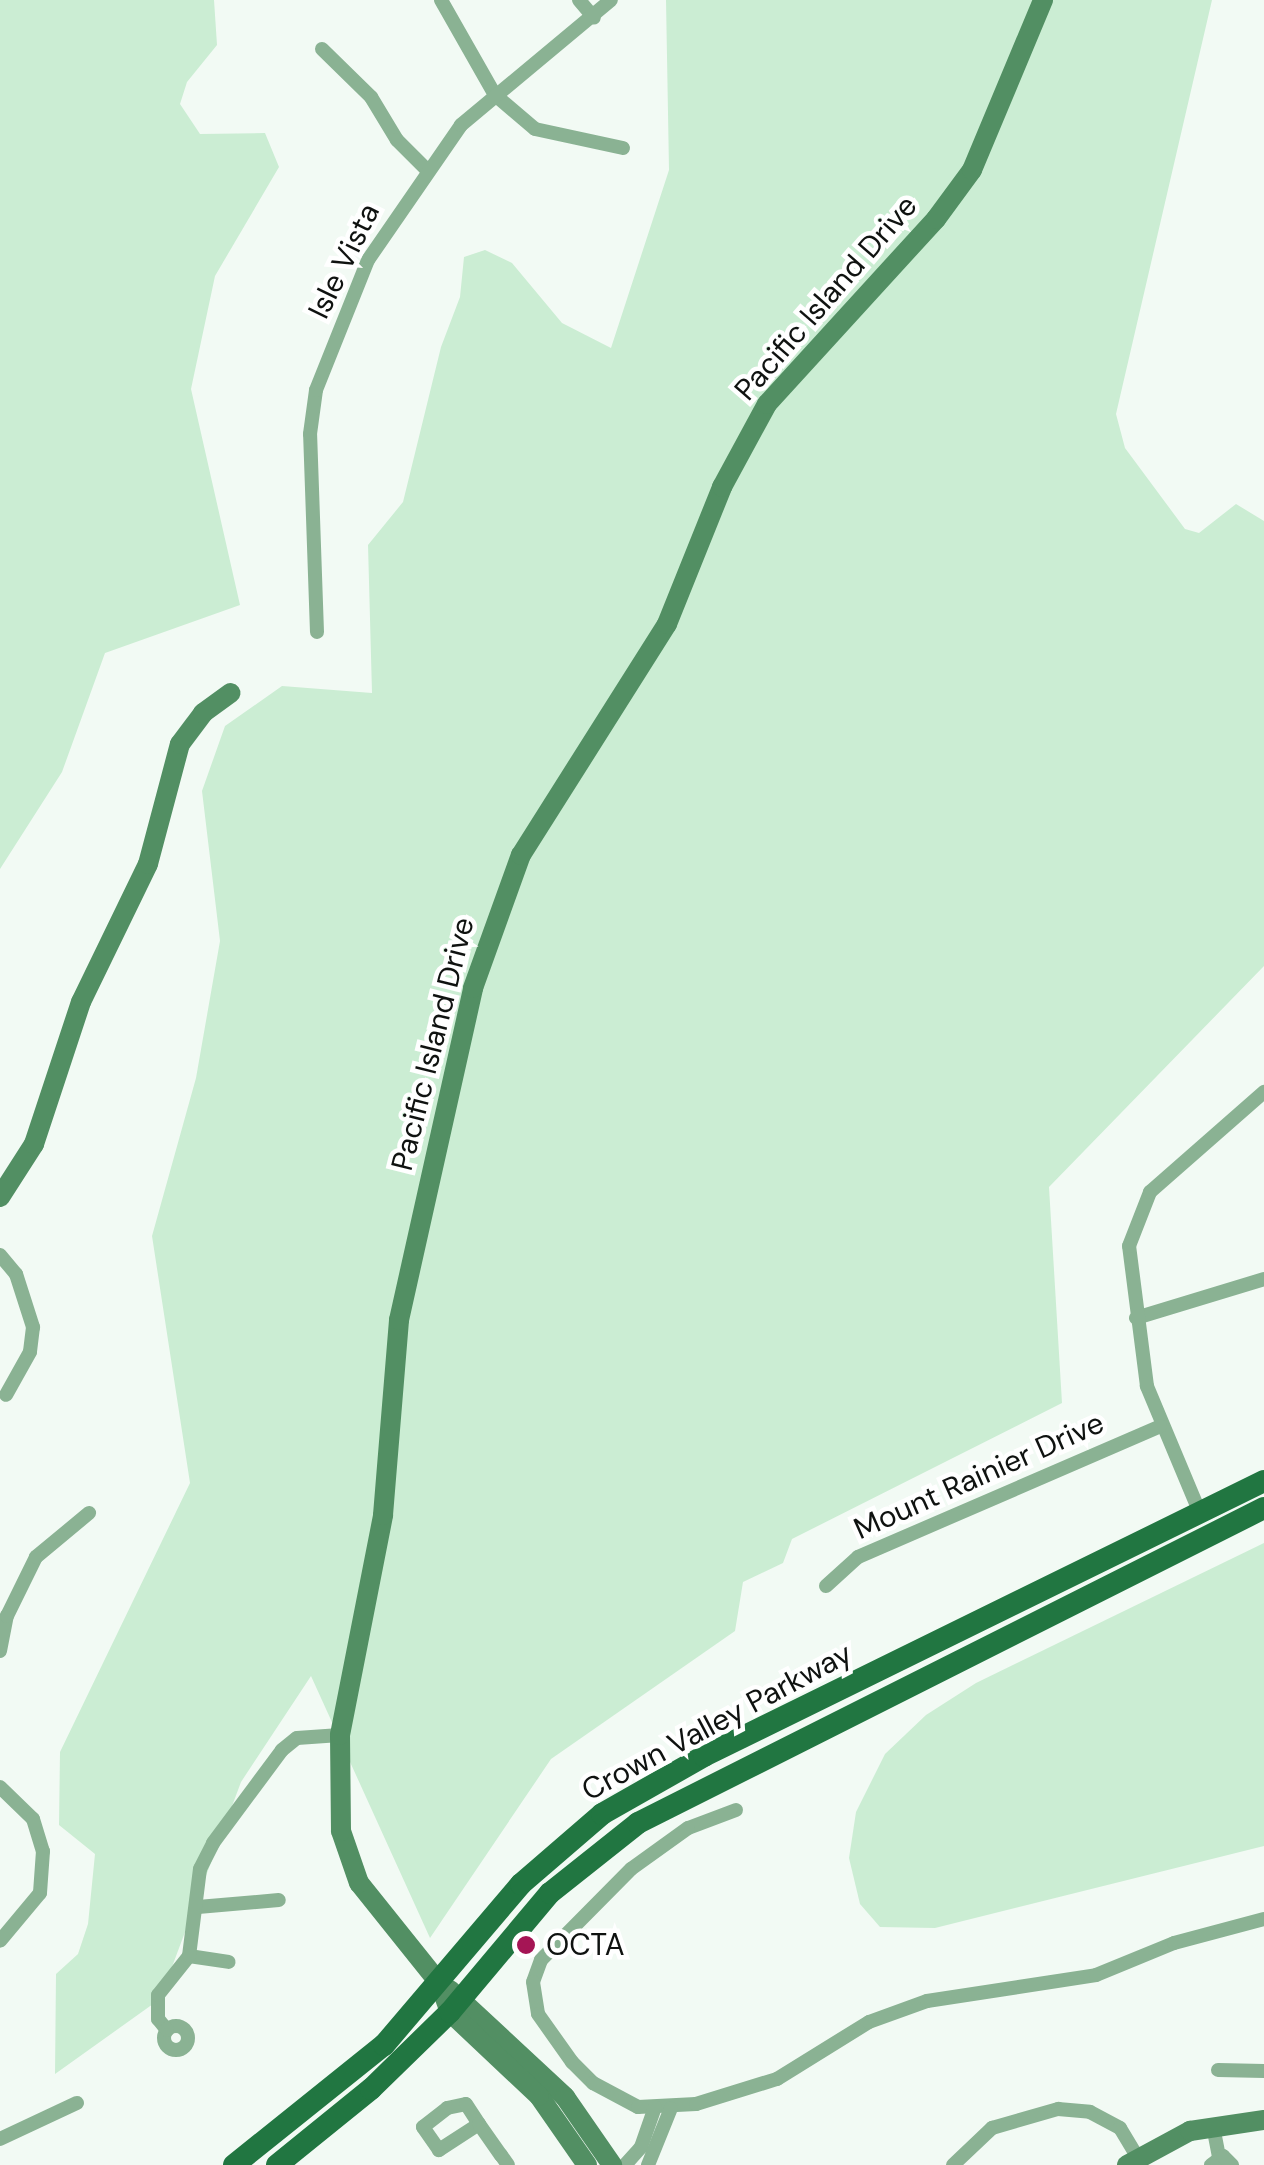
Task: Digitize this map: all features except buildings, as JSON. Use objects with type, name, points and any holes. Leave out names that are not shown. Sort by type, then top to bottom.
[{"type":"main road","name":"Pacific Island Drive","points":[[440,1984],[359,1883],[341,1830],[340,1735],[376,1565],[399,1320],[473,988],[506,888],[551,803],[667,624],[753,427],[956,195],[1003,106],[1043,0]]},
{"type":"main road","points":[[0,1198],[34,1144],[81,1002],[148,864],[180,744],[203,713],[232,693]]},
{"type":"main road","name":"Crown Valley Parkway","points":[[234,2165],[384,2045],[440,1984],[521,1884],[602,1814],[704,1756],[1264,1482]]},
{"type":"main road","points":[[1118,1577],[1125,1564],[1188,1535],[1200,1512],[1224,1516],[1254,1501],[1264,1506]]},
{"type":"main road","name":"Crown Valley Parkway","points":[[277,2165],[371,2089],[457,2004],[550,1893],[638,1823],[1264,1506]]},
{"type":"main road","points":[[440,1984],[540,2096],[588,2165]]},
{"type":"main road","points":[[457,2004],[565,2096],[612,2165]]},
{"type":"main road","points":[[1133,2161],[1213,2126],[1264,2120]]},
{"type":"street","points":[[441,0],[495,95],[535,129],[623,148]]},
{"type":"street","points":[[579,0],[594,18]]},
{"type":"street","name":"Isle Vista","points":[[317,632],[310,434],[316,390],[368,260],[425,168],[495,95],[594,18],[611,0]]},
{"type":"street","points":[[322,48],[371,97],[396,140],[425,168]]},
{"type":"street","points":[[1200,1512],[1160,1426],[1136,1318],[1128,1251],[1144,1200],[1186,1155],[1264,1092]]},
{"type":"street","points":[[0,1255],[16,1274],[33,1327],[30,1352],[6,1395]]},
{"type":"street","points":[[1136,1318],[1264,1279]]},
{"type":"street","name":"Mount Rainier Drive","points":[[826,1586],[858,1557],[1160,1426]]},
{"type":"street","points":[[0,1651],[7,1616],[36,1557],[89,1513]]},
{"type":"street","points":[[167,2030],[158,2019],[158,1994],[189,1956],[200,1868],[212,1844],[282,1750],[297,1738],[340,1735]]},
{"type":"street","points":[[0,1787],[33,1819],[43,1851],[40,1893],[0,1941]]},
{"type":"street","points":[[736,1810],[688,1828],[631,1869],[541,1960],[533,1982],[538,2014],[572,2062],[614,2097],[663,2108],[776,2080],[869,2022],[927,2001],[1096,1975],[1174,1943],[1264,1919]]},
{"type":"street","points":[[198,1907],[279,1900]]},
{"type":"street","points":[[189,1956],[229,1962]]},
{"type":"street","points":[[1218,2070],[1264,2071]]},
{"type":"street","points":[[0,2139],[77,2103]]},
{"type":"street","points":[[625,2165],[663,2108]]},
{"type":"street","points":[[648,2165],[663,2139],[663,2108]]},
{"type":"street","points":[[953,2165],[992,2128],[1058,2109],[1090,2112],[1120,2128],[1133,2161]]},
{"type":"street","points":[[480,2124],[508,2165]]},
{"type":"street","points":[[1213,2126],[1221,2162]]},
{"type":"street","points":[[647,2134],[663,2139]]},
{"type":"green space","points":[[0,0],[214,0],[217,45],[187,82],[180,104],[200,134],[265,133],[279,167],[215,276],[191,389],[240,605],[105,653],[62,772],[0,869]]},
{"type":"green space","points":[[666,0],[1212,0],[1116,414],[1125,448],[1185,529],[1199,533],[1236,504],[1264,521],[1264,966],[1049,1187],[1062,1403],[792,1539],[783,1563],[743,1582],[735,1631],[551,1759],[430,1938],[311,1676],[241,1782],[160,1999],[55,2074],[56,1974],[78,1954],[88,1924],[95,1854],[59,1825],[60,1752],[190,1483],[152,1236],[196,1078],[220,941],[202,791],[225,726],[282,686],[372,693],[368,545],[403,502],[441,347],[460,297],[464,257],[485,250],[512,263],[562,323],[611,348],[669,170]]},
{"type":"green space","points":[[1264,1543],[1264,1846],[935,1928],[880,1927],[860,1904],[849,1858],[856,1812],[885,1754],[926,1715],[976,1683]]},
{"type":"place","name":"OCTA","points":[[526,1945]]}]
